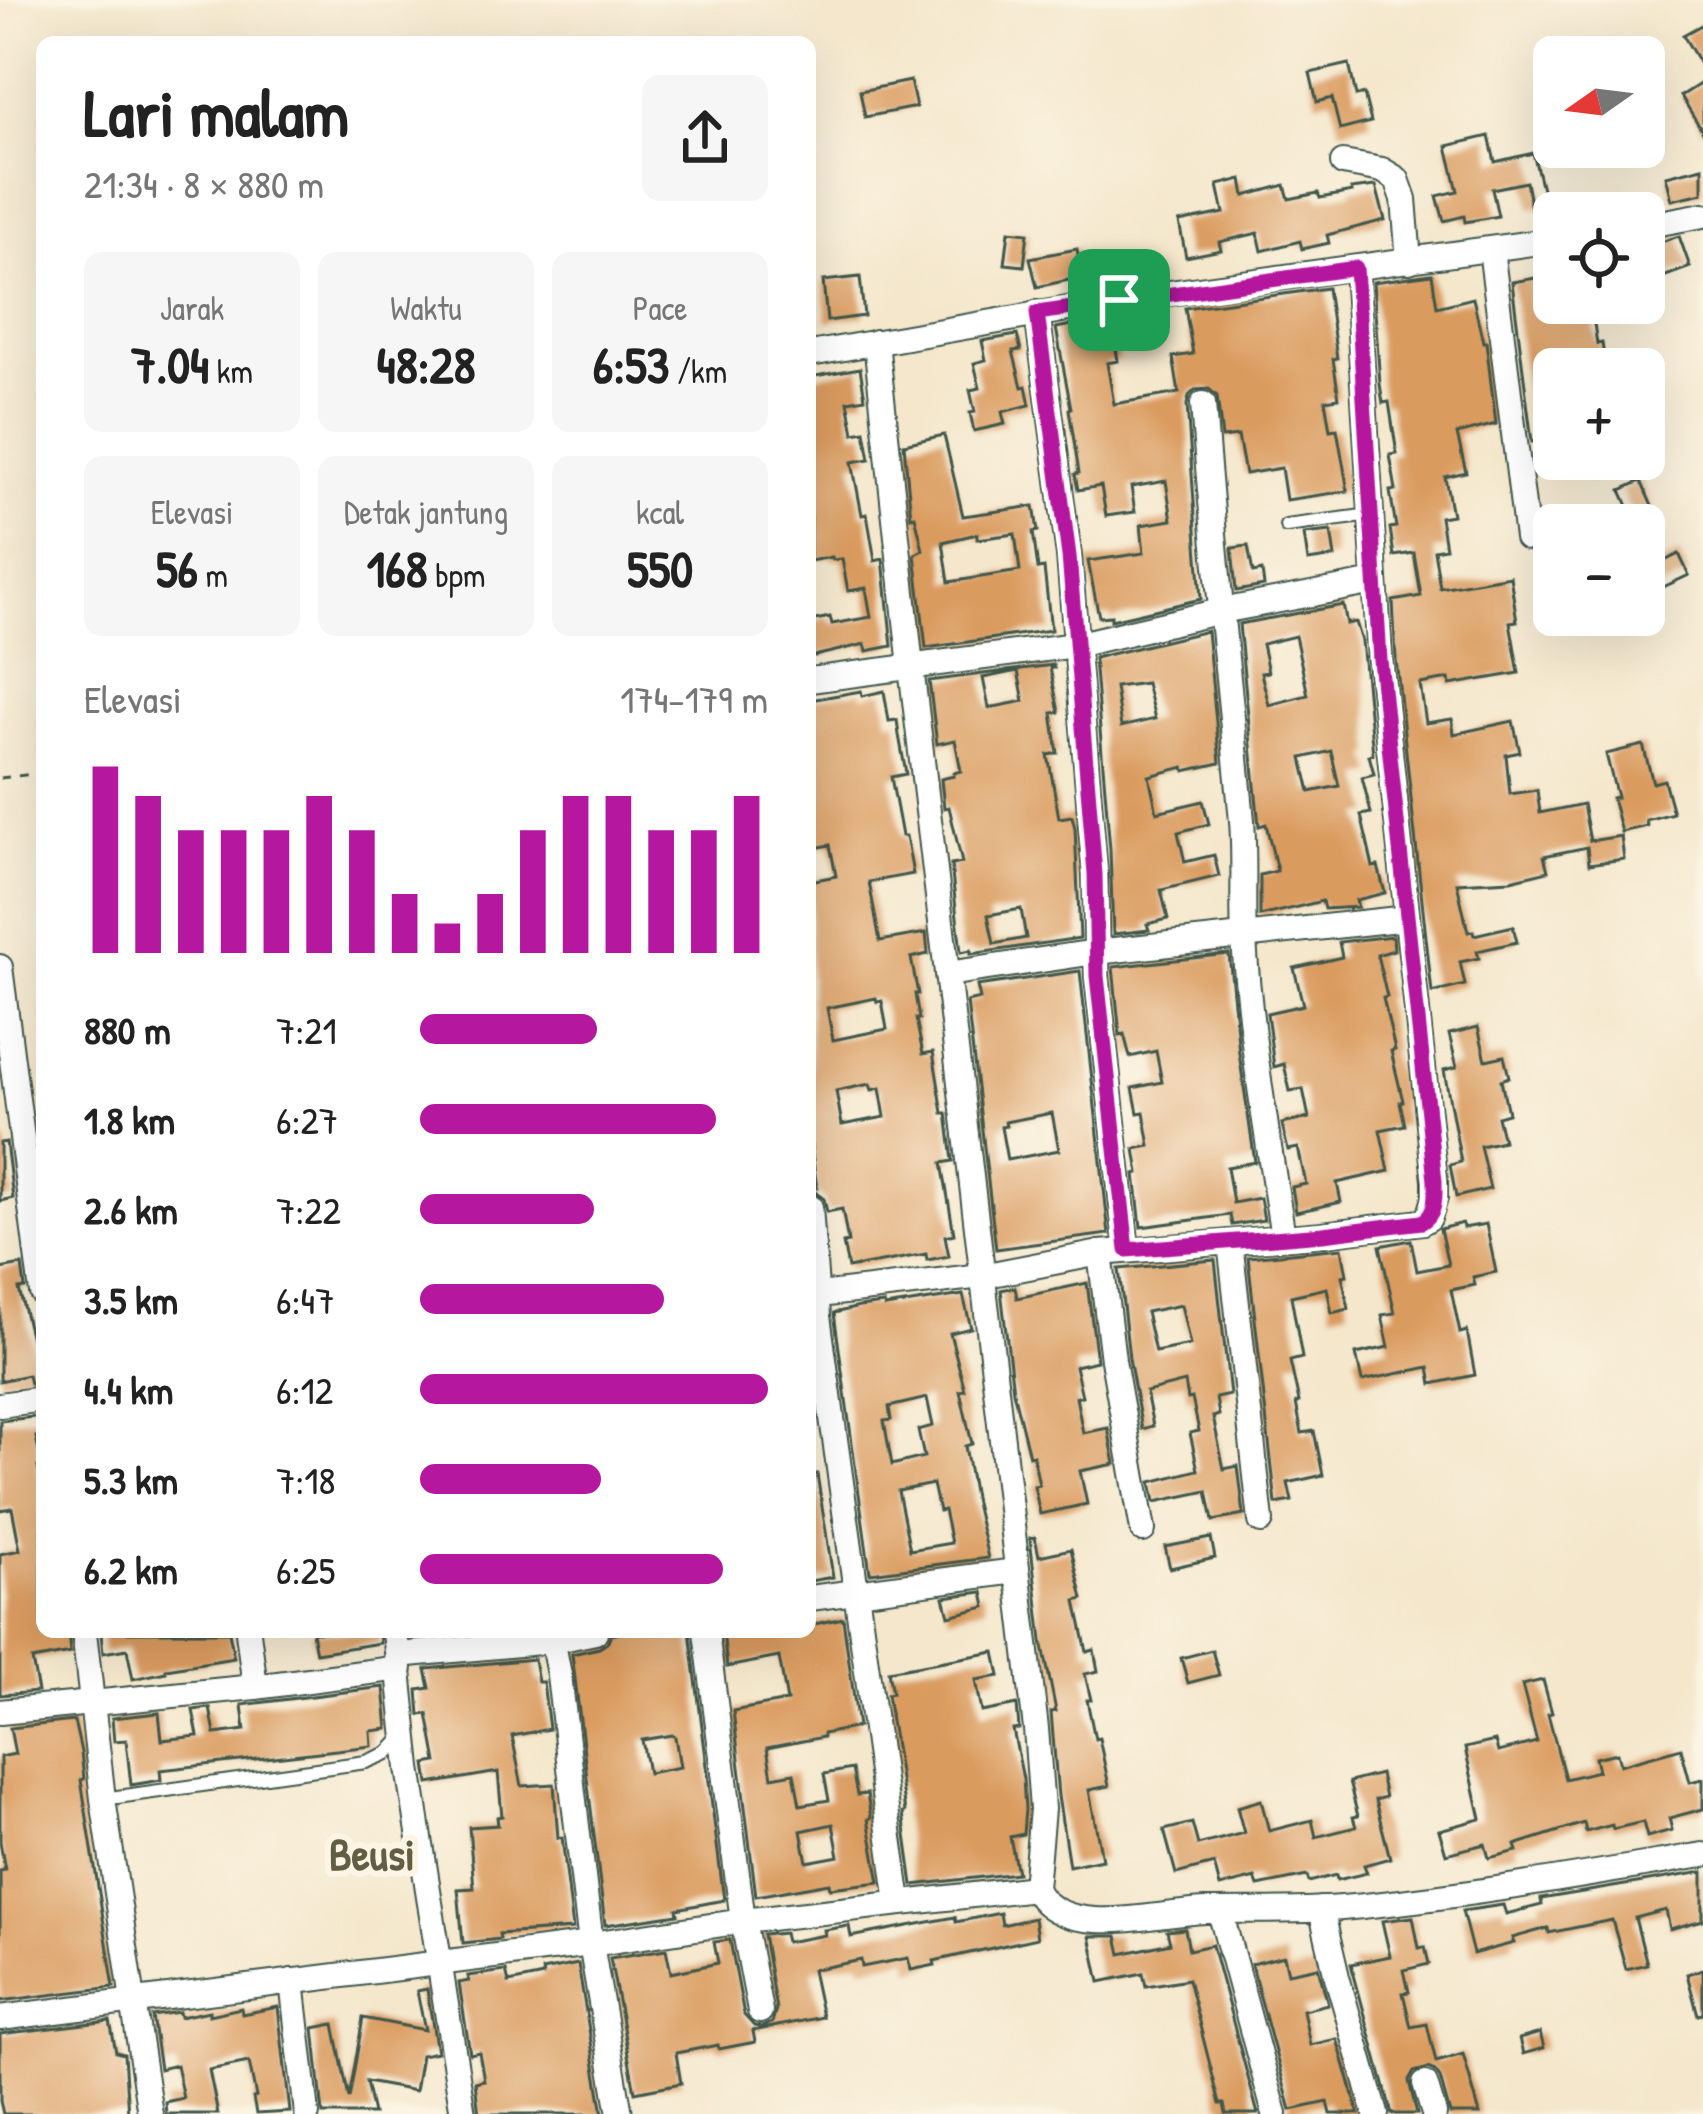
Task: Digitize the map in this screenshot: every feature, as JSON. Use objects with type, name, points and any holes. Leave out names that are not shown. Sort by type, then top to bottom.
[{"type":"street","points":[[1343,163],[1382,170],[1397,179],[1404,199],[1409,261]]},
{"type":"street","points":[[1665,222],[1703,215]]},
{"type":"street","points":[[816,353],[1037,313],[1533,243]]},
{"type":"street","points":[[1491,249],[1527,538]]},
{"type":"street","points":[[816,1295],[982,1276],[1100,1252],[1283,1237],[1430,1218],[1435,1181],[1380,660],[1356,268]]},
{"type":"street","points":[[1037,313],[1060,480],[1095,874],[1096,952],[1127,1250]]},
{"type":"street","points":[[876,342],[1036,1729],[1042,1809],[1035,1888],[1045,1904],[1059,1912],[1096,1920],[1322,1909],[1703,1855]]},
{"type":"street","points":[[1203,404],[1243,833],[1244,937],[1283,1237]]},
{"type":"street","points":[[816,679],[1075,645],[1375,582]]},
{"type":"street","points":[[947,974],[1096,952],[1407,918]]},
{"type":"street","points":[[0,967],[36,1246]]},
{"type":"street","points":[[1230,1241],[1261,1521]]},
{"type":"street","points":[[1100,1252],[1113,1360],[1143,1530]]},
{"type":"street","points":[[816,1306],[899,1903]]},
{"type":"street","points":[[0,1405],[36,1400]]},
{"type":"street","points":[[816,1597],[1016,1571]]},
{"type":"street","points":[[85,1638],[150,2114]]},
{"type":"street","points":[[249,1638],[255,1687]]},
{"type":"street","points":[[0,1712],[255,1687],[398,1652],[541,1638]]},
{"type":"street","points":[[551,1638],[591,1944],[620,2114]]},
{"type":"street","points":[[707,1638],[743,1921],[760,2012]]},
{"type":"street","points":[[398,1652],[409,1768],[463,2114]]},
{"type":"street","points":[[0,2018],[743,1921],[1035,1888]]},
{"type":"street","points":[[1322,1909],[1376,2114]]},
{"type":"street","points":[[1220,1911],[1276,2114]]},
{"type":"street","points":[[292,1981],[307,2114]]},
{"type":"street","points":[[1426,2084],[1434,2114]]},
{"type":"lane","points":[[1286,526],[1372,515]]},
{"type":"lane","points":[[104,1798],[366,1762],[388,1753],[406,1734]]},
{"type":"path","points":[[0,778],[36,773]]},
{"type":"building","points":[[1703,24],[1703,69],[1683,35]]},
{"type":"building","points":[[1349,64],[1356,96],[1364,94],[1371,122],[1340,130],[1332,98],[1317,102],[1310,73]]},
{"type":"building","points":[[910,81],[916,107],[865,117],[860,91]]},
{"type":"building","points":[[1703,82],[1703,132],[1681,96]]},
{"type":"building","points":[[1489,136],[1495,162],[1533,153],[1533,168],[1543,192],[1533,192],[1533,208],[1526,182],[1492,189],[1498,216],[1444,221],[1437,196],[1458,191],[1447,146]]},
{"type":"building","points":[[1703,167],[1703,193],[1672,200],[1666,176]]},
{"type":"building","points":[[1242,179],[1245,196],[1285,185],[1289,199],[1376,186],[1385,220],[1327,235],[1329,243],[1302,249],[1300,241],[1262,251],[1258,233],[1219,242],[1221,250],[1186,257],[1179,222],[1224,213],[1218,185]]},
{"type":"building","points":[[1009,231],[1028,233],[1024,266],[1005,264]]},
{"type":"building","points":[[1679,236],[1690,267],[1665,276],[1665,240]]},
{"type":"building","points":[[1077,249],[1082,277],[1037,287],[1030,258]]},
{"type":"building","points":[[1432,274],[1437,307],[1473,298],[1486,342],[1496,424],[1457,434],[1466,472],[1445,477],[1452,515],[1440,517],[1445,548],[1434,550],[1440,588],[1510,576],[1517,621],[1510,622],[1519,673],[1450,685],[1449,679],[1420,684],[1426,723],[1452,719],[1454,734],[1513,721],[1520,752],[1506,755],[1510,794],[1537,790],[1540,813],[1583,804],[1590,841],[1621,836],[1624,859],[1589,864],[1587,847],[1544,856],[1548,871],[1511,880],[1457,883],[1468,932],[1474,935],[1513,926],[1517,942],[1477,951],[1479,958],[1460,962],[1465,985],[1432,993],[1393,601],[1421,596],[1414,553],[1394,556],[1390,528],[1396,527],[1390,491],[1396,490],[1390,455],[1397,454],[1389,402],[1383,403],[1380,384],[1373,282]]},
{"type":"building","points":[[860,277],[864,316],[827,321],[823,281]]},
{"type":"building","points":[[1533,278],[1533,324],[1594,324],[1597,344],[1602,343],[1603,348],[1533,348],[1532,442],[1512,282]]},
{"type":"building","points":[[1327,288],[1339,398],[1325,400],[1330,430],[1337,429],[1348,491],[1286,500],[1281,468],[1245,474],[1238,436],[1222,438],[1217,396],[1209,389],[1195,390],[1187,405],[1201,599],[1111,620],[1111,616],[1099,617],[1088,561],[1144,553],[1141,525],[1172,520],[1166,481],[1131,487],[1135,512],[1106,516],[1101,486],[1078,490],[1071,408],[1056,328],[1111,318],[1118,361],[1107,363],[1114,404],[1179,393],[1173,357],[1193,354],[1185,308]]},
{"type":"building","points":[[1017,335],[1021,350],[1013,351],[1030,405],[1002,412],[1005,424],[974,431],[970,390],[980,388],[974,363],[986,360],[982,341]]},
{"type":"building","points":[[860,368],[865,398],[848,401],[854,433],[865,431],[870,459],[852,462],[875,561],[883,559],[892,646],[867,651],[865,644],[816,656],[816,620],[830,617],[832,624],[871,617],[866,588],[848,591],[842,559],[816,560],[816,376]]},
{"type":"building","points":[[944,435],[963,516],[1034,506],[1038,569],[1044,568],[1051,630],[926,648],[915,554],[923,550],[915,516],[911,517],[904,444]],"holes":[[[977,534],[977,539],[1015,534],[1020,571],[949,582],[943,542]]]},
{"type":"building","points":[[1641,481],[1651,504],[1627,504],[1621,490]]},
{"type":"building","points":[[1331,531],[1335,557],[1308,561],[1304,534]]},
{"type":"building","points":[[1248,546],[1253,573],[1262,571],[1264,586],[1236,591],[1232,548]]},
{"type":"building","points":[[1679,554],[1689,575],[1665,586],[1665,561]]},
{"type":"building","points":[[1343,605],[1347,624],[1356,622],[1362,641],[1374,774],[1362,777],[1371,813],[1361,815],[1373,867],[1378,866],[1385,893],[1356,900],[1358,907],[1324,909],[1322,901],[1260,916],[1260,875],[1277,871],[1266,824],[1259,826],[1239,624]],"holes":[[[1295,636],[1308,695],[1269,705],[1261,673],[1268,672],[1262,644]],[[1331,751],[1339,786],[1310,792],[1302,758]]]},
{"type":"building","points":[[1207,631],[1220,763],[1149,776],[1157,812],[1203,801],[1209,824],[1178,832],[1185,862],[1214,855],[1219,876],[1161,890],[1168,919],[1147,924],[1149,930],[1113,934],[1094,658]],"holes":[[[1146,683],[1155,719],[1121,727],[1115,687]]]},
{"type":"building","points":[[1053,665],[1059,712],[1052,713],[1058,753],[1048,755],[1059,818],[1072,816],[1075,828],[1080,938],[961,952],[951,865],[962,863],[949,807],[944,808],[941,779],[961,771],[955,740],[937,744],[929,681]],"holes":[[[1018,671],[1024,701],[989,708],[983,678]],[[1021,909],[1026,938],[994,944],[988,915]]]},
{"type":"building","points":[[884,691],[889,721],[897,720],[906,774],[891,777],[913,874],[869,882],[880,941],[926,933],[928,954],[911,958],[923,1054],[933,1052],[943,1113],[947,1113],[953,1161],[942,1163],[954,1234],[945,1236],[949,1256],[927,1260],[926,1254],[848,1268],[842,1209],[827,1212],[824,1199],[816,1193],[816,880],[836,876],[830,845],[816,848],[816,699]],"holes":[[[876,998],[882,1001],[887,1029],[833,1040],[827,1008]],[[870,1084],[872,1090],[880,1088],[885,1117],[842,1125],[836,1091]]]},
{"type":"building","points":[[1643,745],[1653,783],[1664,780],[1673,813],[1621,832],[1606,754]]},
{"type":"building","points":[[1393,936],[1394,950],[1377,955],[1405,1125],[1380,1130],[1389,1171],[1337,1183],[1341,1202],[1296,1212],[1292,1187],[1306,1184],[1298,1148],[1288,1150],[1282,1124],[1309,1118],[1303,1089],[1290,1091],[1284,1064],[1274,1067],[1267,1013],[1303,1005],[1294,968],[1342,957],[1339,942]]},
{"type":"building","points":[[1229,954],[1255,1162],[1227,1167],[1233,1203],[1260,1198],[1264,1220],[1232,1225],[1230,1215],[1141,1227],[1135,1149],[1150,1146],[1144,1112],[1138,1113],[1133,1088],[1162,1082],[1156,1051],[1130,1057],[1124,1034],[1120,1035],[1113,967]]},
{"type":"building","points":[[1080,971],[1109,1234],[996,1249],[967,1002],[980,999],[977,986]],"holes":[[[1052,1113],[1059,1150],[1007,1160],[1001,1127],[1005,1122]]]},
{"type":"building","points":[[1478,1027],[1486,1060],[1504,1056],[1509,1077],[1501,1080],[1508,1113],[1497,1116],[1503,1141],[1480,1146],[1490,1189],[1456,1197],[1450,1165],[1461,1162],[1444,1070],[1457,1067],[1449,1034]]},
{"type":"building","points":[[6,1142],[13,1198],[0,1201],[0,1143]]},
{"type":"building","points":[[1462,1223],[1463,1228],[1486,1224],[1496,1272],[1473,1277],[1475,1285],[1451,1290],[1460,1333],[1467,1331],[1475,1375],[1432,1384],[1429,1367],[1362,1381],[1356,1354],[1389,1347],[1382,1315],[1395,1313],[1380,1246],[1411,1240],[1417,1271],[1448,1265],[1440,1229]]},
{"type":"building","points":[[1342,1248],[1349,1309],[1332,1313],[1327,1288],[1291,1296],[1302,1358],[1290,1361],[1296,1403],[1302,1433],[1314,1431],[1323,1475],[1288,1483],[1292,1501],[1276,1504],[1248,1257]]},
{"type":"building","points":[[1215,1260],[1230,1395],[1216,1398],[1219,1415],[1213,1417],[1224,1469],[1238,1466],[1244,1515],[1213,1521],[1207,1491],[1155,1502],[1151,1482],[1198,1470],[1190,1433],[1199,1431],[1185,1382],[1146,1392],[1153,1426],[1142,1429],[1119,1269]],"holes":[[[1181,1305],[1190,1345],[1155,1352],[1146,1312]]]},
{"type":"building","points":[[22,1265],[25,1288],[19,1289],[36,1352],[36,1384],[30,1384],[28,1375],[0,1381],[0,1269]]},
{"type":"building","points":[[1087,1283],[1097,1361],[1075,1366],[1082,1396],[1076,1397],[1083,1433],[1108,1428],[1115,1464],[1080,1471],[1087,1504],[1040,1514],[1033,1455],[1029,1456],[1013,1391],[1001,1290],[1015,1287],[1017,1298]]},
{"type":"building","points":[[963,1295],[971,1328],[950,1333],[965,1390],[960,1391],[972,1444],[965,1446],[988,1558],[870,1573],[834,1313]],"holes":[[[927,1398],[933,1426],[918,1430],[924,1457],[892,1465],[884,1421],[891,1420],[889,1407]],[[933,1484],[951,1543],[910,1550],[898,1491]]]},
{"type":"building","points":[[36,1417],[36,1638],[69,1638],[70,1653],[32,1660],[38,1692],[0,1695],[0,1554],[20,1550],[12,1508],[0,1510],[0,1421]]},
{"type":"building","points":[[816,1474],[817,1474],[833,1577],[816,1580]]},
{"type":"building","points":[[1035,1537],[1039,1556],[1071,1549],[1083,1599],[1076,1601],[1087,1652],[1094,1650],[1098,1671],[1085,1674],[1095,1739],[1099,1738],[1109,1786],[1089,1790],[1102,1859],[1069,1866],[1058,1796],[1051,1712],[1056,1711],[1030,1538]]},
{"type":"building","points":[[1211,1538],[1215,1558],[1170,1568],[1165,1547]]},
{"type":"building","points":[[983,1592],[986,1607],[949,1616],[944,1597]]},
{"type":"building","points":[[843,1618],[858,1727],[767,1748],[772,1777],[794,1773],[800,1805],[829,1800],[824,1774],[852,1769],[857,1795],[867,1794],[880,1882],[830,1888],[829,1883],[756,1896],[733,1711],[787,1701],[779,1657],[727,1667],[724,1638],[816,1638],[816,1624]],"holes":[[[833,1824],[839,1856],[807,1862],[801,1831]]]},
{"type":"building","points":[[102,1638],[230,1638],[234,1658],[133,1679],[127,1649],[103,1653]]},
{"type":"building","points":[[313,1638],[380,1638],[380,1643],[316,1653]]},
{"type":"building","points":[[609,1638],[691,1638],[724,1900],[677,1909],[678,1914],[605,1925],[572,1654],[607,1643]],"holes":[[[675,1737],[680,1767],[648,1773],[642,1740]]]},
{"type":"building","points":[[1212,1650],[1219,1675],[1188,1683],[1181,1658]]},
{"type":"building","points":[[995,1652],[1000,1676],[976,1680],[982,1712],[1017,1705],[1019,1729],[1013,1730],[1025,1809],[1023,1834],[1010,1837],[1017,1873],[913,1885],[887,1694],[892,1693],[888,1671]]},
{"type":"building","points":[[534,1659],[538,1682],[543,1682],[549,1729],[512,1736],[522,1786],[554,1784],[573,1929],[499,1934],[500,1939],[463,1943],[458,1889],[474,1888],[469,1827],[498,1825],[497,1817],[502,1816],[498,1772],[429,1784],[426,1764],[437,1762],[428,1714],[420,1715],[418,1690],[430,1688],[426,1669]]},
{"type":"building","points":[[1543,1680],[1565,1779],[1598,1771],[1595,1758],[1617,1753],[1620,1765],[1681,1748],[1690,1782],[1703,1779],[1703,1809],[1669,1818],[1672,1830],[1647,1837],[1643,1822],[1586,1832],[1584,1823],[1489,1858],[1485,1844],[1446,1854],[1439,1830],[1481,1819],[1465,1748],[1495,1741],[1498,1752],[1537,1742],[1522,1685]]},
{"type":"building","points":[[384,1687],[388,1729],[371,1731],[372,1746],[160,1770],[161,1780],[131,1785],[126,1740],[114,1741],[112,1718],[159,1713],[162,1740],[198,1736],[193,1710],[210,1708],[215,1734],[245,1730],[242,1705]]},
{"type":"building","points":[[74,1721],[114,1987],[0,2001],[0,1871],[5,1870],[0,1842],[0,1757],[15,1754],[10,1728]]},
{"type":"building","points":[[1380,1774],[1385,1797],[1375,1800],[1390,1858],[1364,1865],[1367,1873],[1309,1882],[1307,1876],[1258,1886],[1255,1878],[1220,1887],[1214,1864],[1176,1874],[1164,1830],[1192,1823],[1198,1845],[1244,1833],[1237,1807],[1261,1800],[1269,1831],[1312,1820],[1316,1837],[1356,1827],[1353,1817],[1358,1816],[1349,1782]]},
{"type":"building","points":[[1703,1872],[1703,1920],[1670,1929],[1666,1910],[1635,1918],[1647,1964],[1626,1969],[1612,1920],[1549,1933],[1548,1928],[1473,1954],[1462,1911],[1503,1905],[1506,1914],[1542,1905],[1541,1899]]},
{"type":"building","points":[[1000,1913],[1002,1925],[1034,1918],[1037,1938],[911,1970],[908,1958],[862,1967],[861,1960],[812,1970],[822,2017],[753,2031],[755,2042],[676,2053],[681,2083],[635,2092],[610,1958],[666,1949],[671,1973],[718,1963],[714,1942],[730,1940],[744,2015],[754,2026],[762,2027],[772,2023],[776,2009],[763,1935],[784,1933],[786,1942],[849,1926],[851,1937]]},
{"type":"building","points":[[1413,1917],[1419,1948],[1425,1947],[1429,1964],[1404,1970],[1409,1992],[1403,1993],[1411,2027],[1427,2024],[1436,2062],[1463,2054],[1480,2114],[1450,2114],[1440,2078],[1428,2068],[1414,2072],[1409,2081],[1417,2114],[1392,2114],[1351,1964],[1390,1956],[1382,1921]]},
{"type":"building","points":[[1185,1929],[1189,1950],[1212,1945],[1258,2114],[1226,2114],[1220,2104],[1188,1979],[1146,1986],[1143,1973],[1100,1982],[1090,1936],[1117,1936],[1121,1954],[1170,1943],[1167,1931]]},
{"type":"building","points":[[1284,1956],[1288,1973],[1318,1967],[1328,2004],[1303,2010],[1310,2045],[1337,2039],[1359,2114],[1331,2114],[1328,2102],[1291,2110],[1251,1964]]},
{"type":"building","points":[[578,1964],[603,2114],[479,2114],[475,2082],[484,2080],[479,2052],[470,2054],[459,1983],[469,1981],[468,1976],[506,1971],[509,1983]]},
{"type":"building","points":[[1703,1969],[1703,2014],[1698,2015],[1687,1974]]},
{"type":"building","points":[[427,1989],[437,2052],[421,2055],[415,2091],[366,2082],[373,2114],[323,2114],[314,2028],[334,2024],[349,2099],[363,2018],[425,2030],[417,1991]]},
{"type":"building","points":[[278,2007],[290,2112],[256,2114],[249,2062],[209,2070],[218,2114],[166,2114],[165,2102],[183,2098],[176,2065],[160,2069],[152,2016],[209,2011],[209,2015],[241,2008],[242,2014]]},
{"type":"building","points":[[110,2021],[116,2052],[124,2054],[128,2114],[3,2114],[0,2034]]},
{"type":"building","points":[[1540,2033],[1544,2048],[1523,2054],[1519,2039]]},
{"type":"district","name":"Beusi","points":[[372,1854]]},
{"type":"route","points":[[1356,268],[1380,660],[1435,1181],[1433,1210],[1422,1222],[1127,1250],[1097,976],[1095,874],[1069,556],[1037,313],[1119,300],[1356,268]]}]
